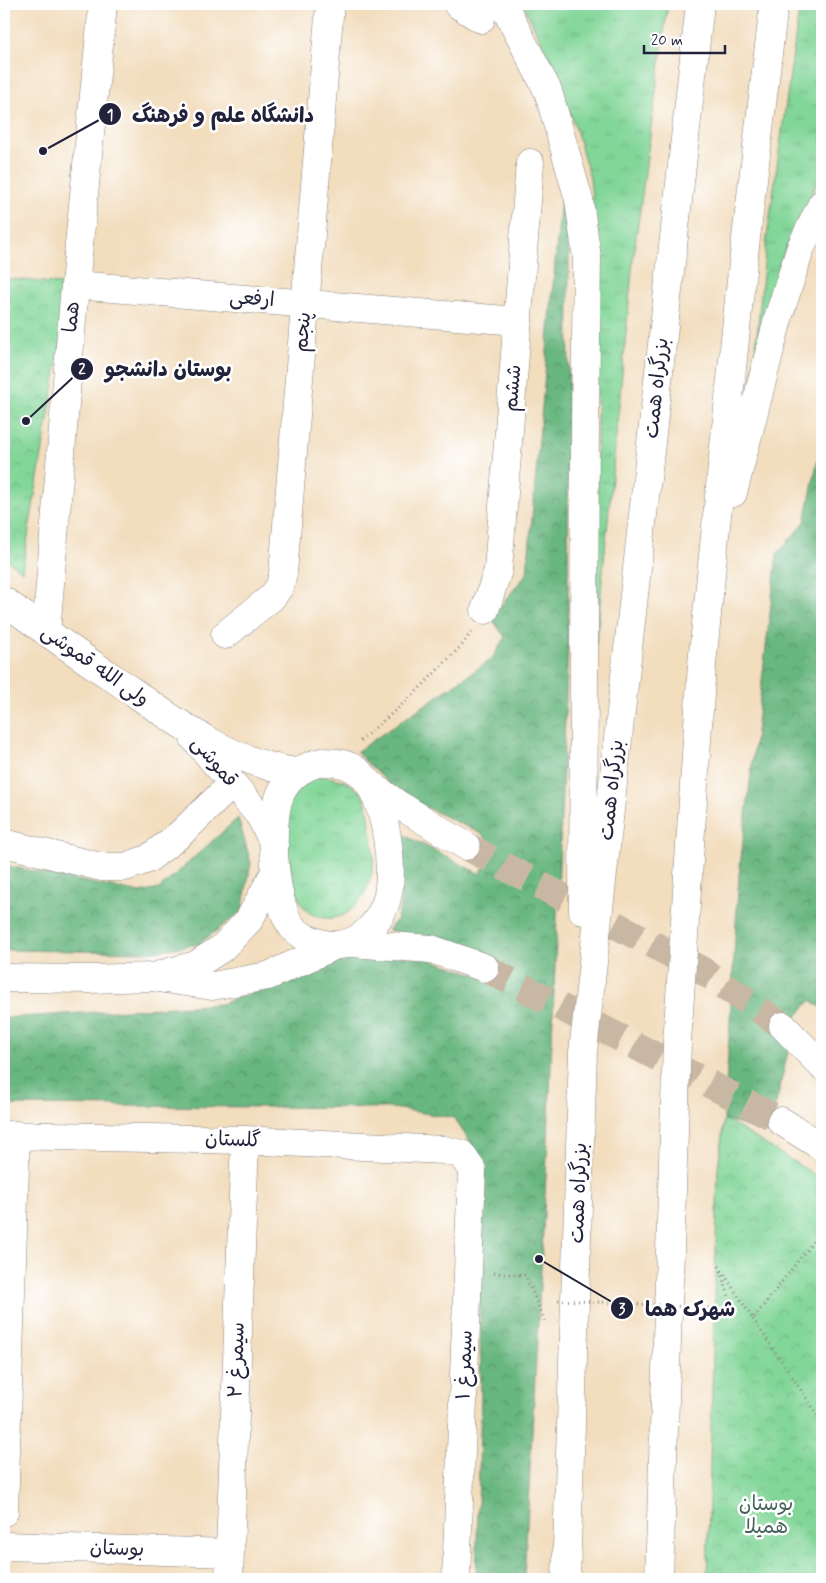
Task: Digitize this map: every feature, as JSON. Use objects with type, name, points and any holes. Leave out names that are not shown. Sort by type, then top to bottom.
[{"type":"main road","name":"هما","points":[[46,632],[75,285],[103,4]]},
{"type":"main road","name":"پنجم","points":[[225,635],[272,597],[280,586],[283,572],[330,4]]},
{"type":"main road","points":[[457,4],[492,12],[548,91],[579,200],[587,258],[583,1052]]},
{"type":"main road","name":"بزرگراه همت","points":[[566,1579],[583,1052],[700,4]]},
{"type":"main road","points":[[660,1579],[677,1042],[702,674],[742,271],[774,4]]},
{"type":"main road","name":"ششم","points":[[485,610],[498,570],[530,163]]},
{"type":"main road","points":[[712,572],[779,315],[801,247],[822,204]]},
{"type":"main road","name":"ارفعی","points":[[75,285],[518,321]]},
{"type":"main road","name":"ولی الله قموشی","points":[[4,601],[186,730]]},
{"type":"main road","name":"قموشی","points":[[186,730],[258,764],[276,770],[296,772]]},
{"type":"main road","name":"قموشی","points":[[186,730],[260,816],[274,844]]},
{"type":"main road","points":[[466,846],[399,805],[370,784],[362,774],[350,766],[336,762],[322,762],[308,765],[296,772],[282,791],[276,815],[275,872],[285,914],[293,929],[306,938],[320,943],[431,949],[485,968]]},
{"type":"main road","points":[[4,844],[102,868],[125,867],[148,859],[179,836],[232,784]]},
{"type":"main road","points":[[4,978],[91,979],[151,977],[212,986],[268,976],[365,934],[376,921],[386,902],[390,862],[382,813],[370,784]]},
{"type":"main road","points":[[151,977],[196,965],[222,948],[249,920],[275,872]]},
{"type":"main road","points":[[782,1026],[822,1066]]},
{"type":"main road","points":[[781,1121],[822,1146]]},
{"type":"main road","points":[[4,1512],[10,1135]]},
{"type":"main road","name":"گلستان","points":[[10,1135],[245,1140],[444,1150],[461,1154]]},
{"type":"main road","name":"سیمرغ ۲","points":[[229,1579],[245,1140]]},
{"type":"main road","name":"سیمرغ ۱","points":[[456,1579],[472,1170],[461,1154]]},
{"type":"main road","name":"بوستان","points":[[4,1546],[230,1553]]},
{"type":"path","points":[[336,762],[412,695],[463,644],[485,610]]},
{"type":"path","points":[[753,1319],[822,1230]]},
{"type":"path","points":[[558,1300],[733,1309],[719,1266],[822,1422]]},
{"type":"path","points":[[469,1271],[525,1275],[549,1330]]},
{"type":"green space","points":[[523,4],[668,4],[633,260],[596,644],[598,258],[590,178],[576,129],[553,66]]},
{"type":"green space","points":[[800,4],[822,4],[822,174],[797,221],[779,265],[752,387],[766,244]]},
{"type":"green space","points":[[561,197],[569,248],[568,643],[548,1139],[524,1579],[476,1579],[481,1398],[478,1154],[454,1118],[393,1108],[4,1105],[4,1018],[221,1004],[354,954],[425,958],[483,977],[504,964],[459,945],[388,930],[396,921],[400,907],[404,835],[480,874],[494,848],[482,834],[402,796],[356,752],[492,659],[505,637],[491,618],[527,573]]},
{"type":"green space","points":[[4,278],[71,285],[22,571],[4,558]]},
{"type":"green space","points":[[822,438],[822,1008],[811,1000],[796,1017],[769,1134],[724,1119],[739,875],[777,554],[805,522]]},
{"type":"green space","points":[[319,776],[344,781],[361,793],[368,811],[373,846],[373,866],[364,895],[349,912],[340,917],[332,918],[322,918],[312,914],[301,903],[292,874],[287,838],[286,821],[289,797],[298,786]]},
{"type":"green space","points":[[238,818],[251,863],[242,911],[199,944],[149,952],[4,950],[4,865],[140,893],[159,889]]},
{"type":"green space","name":"بوستان همیلا","points":[[724,1119],[822,1179],[822,1579],[707,1579],[718,1168]]},
{"type":"tunnel","points":[[466,846],[703,971],[783,1026]]},
{"type":"tunnel","points":[[485,968],[781,1121]]},
{"type":"place","name":"دانشگاه علم و فرهنگ","points":[[43,151]]},
{"type":"place","name":"بوستان دانشجو","points":[[26,421]]},
{"type":"place","name":"شهرک هما","points":[[539,1259]]}]
